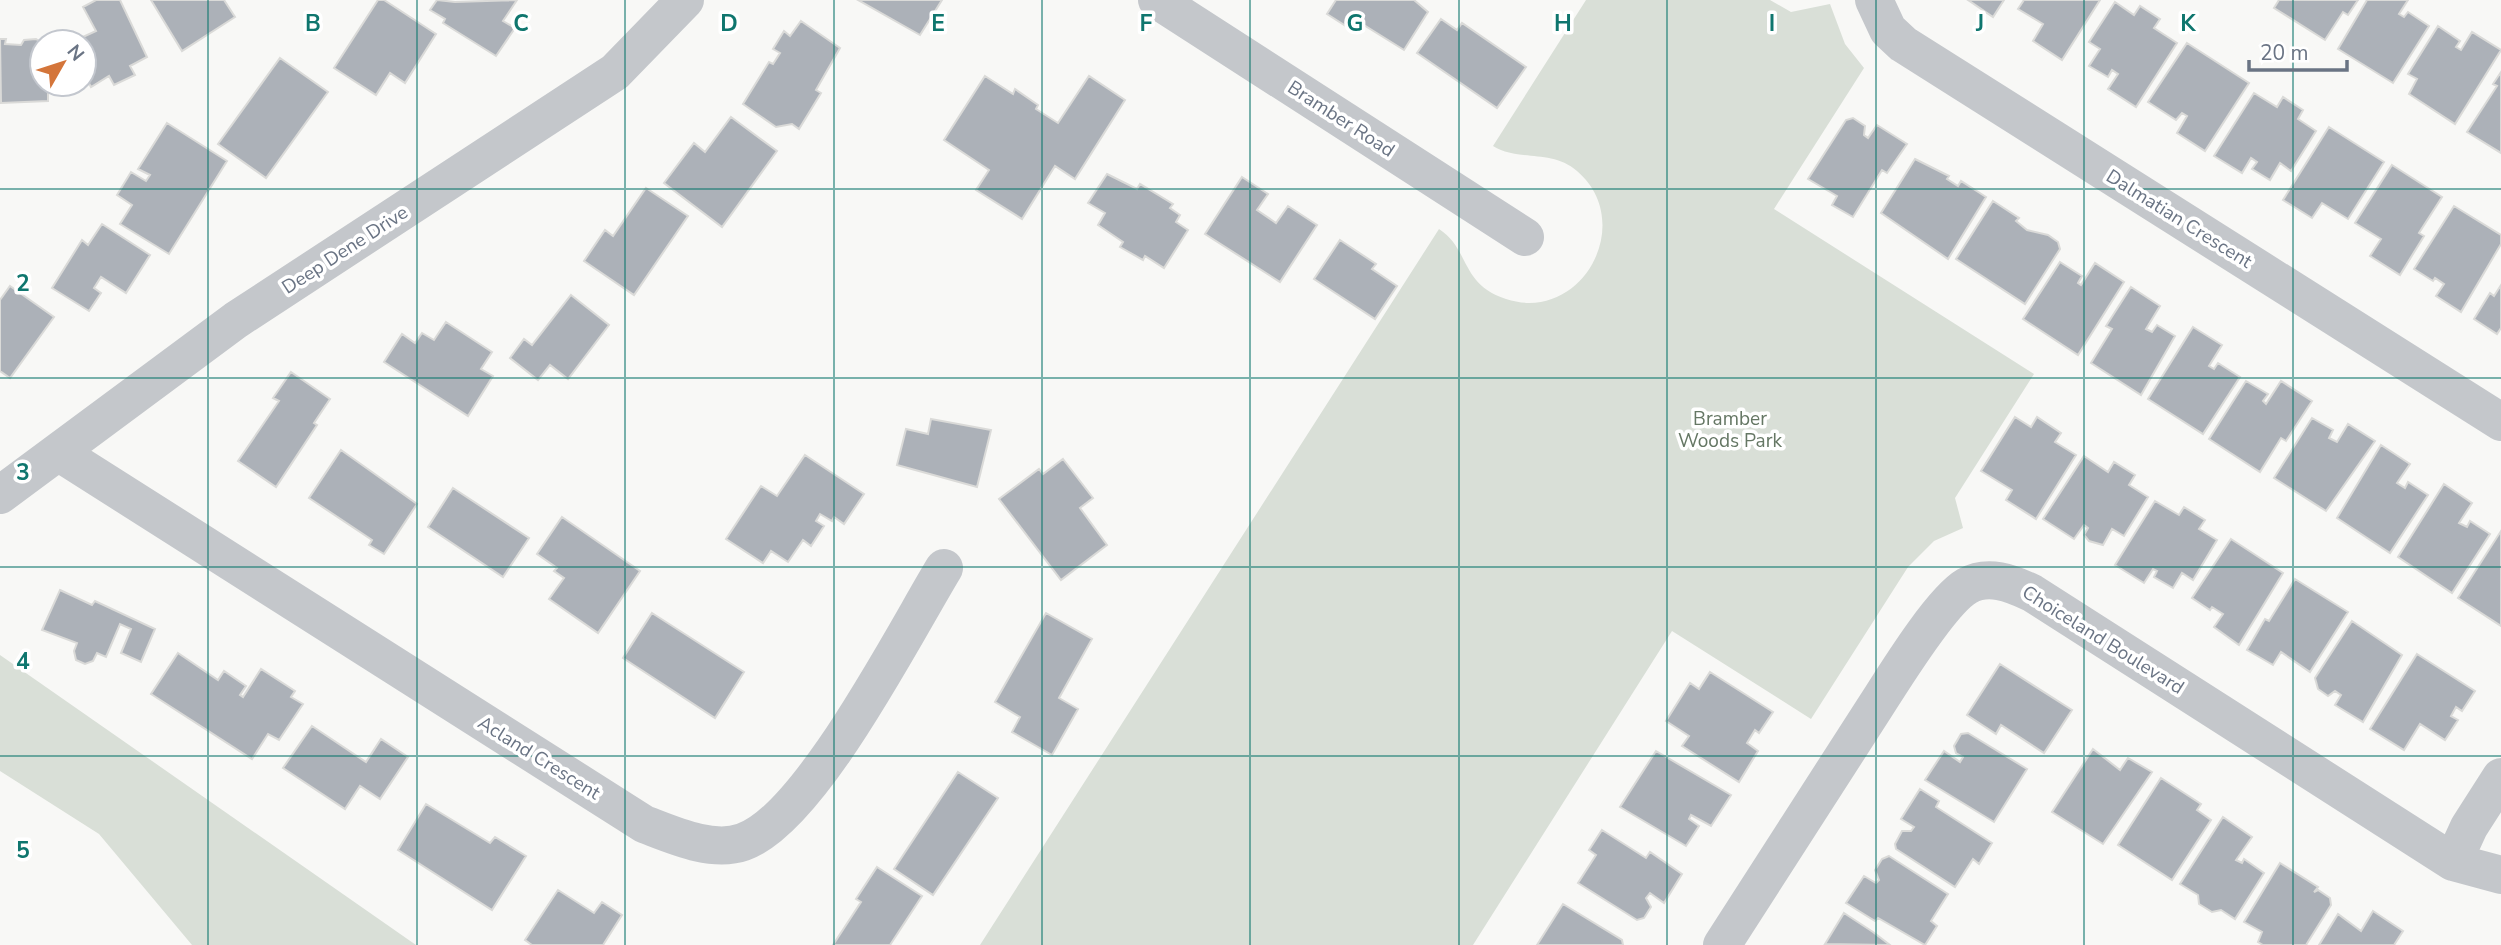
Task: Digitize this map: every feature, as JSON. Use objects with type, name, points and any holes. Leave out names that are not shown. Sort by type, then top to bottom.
[{"type":"street","name":"Deep Dene Drive","points":[[0,495],[236,320],[615,72],[684,0]]},
{"type":"street","name":"Bramber Road","points":[[1157,0],[1525,237]]},
{"type":"street","name":"Dalmatian Crescent","points":[[1874,0],[1880,17],[1903,44],[2501,422]]},
{"type":"street","name":"Acland Crescent","points":[[58,452],[633,817],[695,841],[740,843],[759,835],[778,820],[824,766],[944,568]]},
{"type":"street","name":"Choiceland Boulevard","points":[[1722,945],[1908,656],[1957,592],[1978,581],[1999,580],[2032,593],[2453,862],[2501,875]]},
{"type":"street","points":[[2453,862],[2469,827],[2501,777]]},
{"type":"green space","name":"Bramber Woods Park","points":[[1586,0],[1770,0],[1791,12],[1830,4],[1845,44],[1864,68],[1774,209],[2034,374],[1955,498],[1963,528],[1934,541],[1908,567],[1811,719],[1672,631],[1473,945],[980,945],[1439,229],[1456,246],[1480,285],[1506,299],[1533,303],[1558,297],[1578,283],[1592,264],[1601,241],[1602,216],[1594,192],[1577,171],[1557,160],[1513,154],[1493,146]]},
{"type":"green space","points":[[0,655],[416,945],[192,945],[99,834],[0,771]]},
{"type":"building","points":[[96,0],[120,0],[147,57],[130,66],[135,75],[114,85],[109,76],[98,83],[98,28],[94,28],[83,7]]},
{"type":"building","points":[[151,0],[224,0],[235,17],[182,51]]},
{"type":"building","points":[[378,0],[384,0],[436,34],[405,83],[390,73],[376,95],[334,68]]},
{"type":"building","points":[[437,0],[517,0],[503,21],[515,28],[496,56],[443,23],[445,19],[430,10]]},
{"type":"building","points":[[858,0],[942,0],[920,35]]},
{"type":"building","points":[[1336,0],[1414,0],[1428,12],[1404,50],[1354,19],[1349,28],[1327,14]]},
{"type":"building","points":[[1968,0],[2004,0],[1993,17]]},
{"type":"building","points":[[2024,0],[2100,0],[2062,60],[2033,41],[2043,24],[2018,9]]},
{"type":"building","points":[[2279,0],[2358,0],[2348,15],[2343,12],[2325,40],[2274,8]]},
{"type":"building","points":[[2367,0],[2408,0],[2399,14],[2404,17],[2408,12],[2429,26],[2393,83],[2338,49]]},
{"type":"building","points":[[2115,2],[2134,15],[2140,6],[2160,19],[2154,28],[2177,43],[2136,107],[2108,89],[2118,74],[2112,70],[2108,77],[2089,66],[2100,49],[2089,42]]},
{"type":"building","points":[[1441,19],[1457,30],[1462,23],[1526,67],[1497,108],[1417,53]]},
{"type":"building","points":[[801,21],[840,48],[816,90],[821,93],[799,129],[792,124],[776,127],[743,104],[769,62],[773,64],[780,53],[773,49],[784,31],[790,36]]},
{"type":"building","points":[[2438,26],[2460,41],[2456,47],[2461,50],[2472,32],[2501,50],[2455,124],[2409,94],[2417,79],[2408,74]]},
{"type":"building","points":[[0,39],[6,39],[5,44],[21,45],[24,40],[28,40],[28,98],[48,98],[48,101],[1,103]]},
{"type":"building","points":[[2187,43],[2249,83],[2205,151],[2177,133],[2187,116],[2182,113],[2176,120],[2148,102]]},
{"type":"building","points":[[280,58],[328,92],[266,178],[218,144]]},
{"type":"building","points":[[2501,72],[2501,153],[2467,132],[2497,86],[2493,84]]},
{"type":"building","points":[[985,76],[1013,94],[1015,89],[1038,105],[1036,109],[1058,123],[1089,76],[1125,100],[1075,179],[1055,166],[1022,219],[976,190],[989,170],[944,140]]},
{"type":"building","points":[[2254,93],[2277,107],[2283,97],[2303,110],[2298,119],[2316,131],[2291,171],[2280,163],[2270,180],[2252,169],[2257,162],[2251,158],[2242,173],[2214,156]]},
{"type":"building","points":[[731,117],[777,151],[722,227],[664,183],[694,143],[705,152]]},
{"type":"building","points":[[1853,118],[1865,126],[1864,135],[1868,138],[1877,125],[1907,144],[1887,173],[1882,170],[1853,217],[1832,205],[1837,196],[1808,179],[1846,120]]},
{"type":"building","points":[[167,123],[227,161],[169,254],[120,224],[132,205],[117,195],[131,172],[146,181],[150,175],[138,169]]},
{"type":"building","points":[[2329,127],[2384,162],[2348,219],[2322,203],[2312,218],[2283,200]]},
{"type":"building","points":[[1915,159],[1949,176],[1947,179],[1958,186],[1961,181],[1986,197],[1948,259],[1881,213]]},
{"type":"building","points":[[2392,165],[2442,197],[2419,233],[2424,236],[2400,275],[2370,256],[2381,239],[2355,223]]},
{"type":"building","points":[[1107,174],[1137,189],[1140,184],[1173,204],[1170,208],[1180,215],[1176,222],[1188,230],[1164,268],[1145,256],[1143,260],[1120,247],[1123,242],[1098,225],[1105,213],[1088,203]]},
{"type":"building","points":[[1242,177],[1268,194],[1257,210],[1276,223],[1288,206],[1317,225],[1280,282],[1205,234]]},
{"type":"building","points":[[646,188],[688,216],[634,295],[584,261],[605,230],[613,236]]},
{"type":"building","points":[[1993,201],[2019,218],[2016,221],[2027,230],[2048,235],[2058,242],[2060,249],[2025,304],[1956,259]]},
{"type":"building","points":[[2454,206],[2501,235],[2501,244],[2461,312],[2436,296],[2444,284],[2435,278],[2433,281],[2414,269]]},
{"type":"building","points":[[102,224],[150,255],[126,293],[101,277],[94,288],[101,293],[89,311],[52,288],[82,240],[88,245]]},
{"type":"building","points":[[1340,240],[1376,264],[1372,269],[1397,286],[1375,319],[1314,279]]},
{"type":"building","points":[[2060,262],[2082,276],[2078,283],[2081,285],[2095,263],[2124,282],[2078,355],[2023,319]]},
{"type":"building","points":[[2501,285],[2501,328],[2497,334],[2474,319],[2490,293],[2494,296]]},
{"type":"building","points":[[10,286],[54,317],[10,378],[0,371],[0,300]]},
{"type":"building","points":[[2131,287],[2160,306],[2146,329],[2152,332],[2157,325],[2175,336],[2141,395],[2091,363],[2112,329],[2106,326]]},
{"type":"building","points":[[571,295],[609,325],[568,379],[550,365],[538,380],[510,358],[524,339],[532,345]]},
{"type":"building","points":[[446,322],[492,352],[481,369],[493,376],[468,416],[384,362],[402,334],[415,343],[422,333],[434,340]]},
{"type":"building","points":[[2193,327],[2222,345],[2209,366],[2214,369],[2218,363],[2240,377],[2203,434],[2148,399]]},
{"type":"building","points":[[291,372],[330,399],[314,423],[317,425],[276,487],[238,461],[279,401],[273,398]]},
{"type":"building","points":[[2246,381],[2268,394],[2263,401],[2266,404],[2281,381],[2312,401],[2286,441],[2281,438],[2260,472],[2209,439]]},
{"type":"building","points":[[2015,417],[2031,427],[2037,417],[2061,433],[2055,442],[2076,455],[2036,519],[2006,500],[2012,490],[1981,471]]},
{"type":"building","points":[[2312,418],[2333,430],[2329,438],[2337,442],[2348,424],[2375,441],[2326,511],[2274,478]]},
{"type":"building","points":[[931,419],[991,430],[977,487],[897,465],[906,429],[928,434]]},
{"type":"building","points":[[2381,445],[2410,464],[2397,483],[2405,488],[2408,482],[2428,495],[2390,553],[2337,518]]},
{"type":"building","points":[[341,450],[417,504],[384,554],[369,545],[372,540],[309,498]]},
{"type":"building","points":[[805,455],[864,494],[844,524],[834,517],[832,521],[820,514],[816,521],[824,526],[811,546],[803,540],[788,562],[771,551],[763,563],[726,539],[761,486],[777,496]]},
{"type":"building","points":[[2084,456],[2108,472],[2114,462],[2135,475],[2129,485],[2148,497],[2124,536],[2112,529],[2103,545],[2089,541],[2084,535],[2088,528],[2084,525],[2074,539],[2043,519]]},
{"type":"building","points":[[1063,459],[1093,498],[1080,508],[1107,545],[1061,580],[999,499],[1039,469],[1043,474]]},
{"type":"building","points":[[2444,484],[2472,503],[2459,523],[2467,527],[2470,521],[2490,534],[2452,593],[2398,557]]},
{"type":"building","points":[[453,488],[529,538],[503,577],[428,527]]},
{"type":"building","points":[[2155,501],[2179,515],[2184,507],[2205,520],[2199,529],[2217,540],[2193,580],[2182,573],[2173,588],[2154,577],[2157,571],[2153,569],[2144,583],[2115,565]]},
{"type":"building","points":[[562,517],[640,571],[598,633],[549,599],[564,578],[554,571],[557,568],[537,554]]},
{"type":"building","points":[[2501,531],[2501,626],[2458,598]]},
{"type":"building","points":[[2231,539],[2283,573],[2239,645],[2214,627],[2223,614],[2212,607],[2210,610],[2192,598]]},
{"type":"building","points":[[2295,579],[2348,612],[2310,672],[2281,652],[2273,665],[2247,650],[2265,619],[2269,621]]},
{"type":"building","points":[[60,590],[92,605],[95,601],[155,629],[141,662],[121,653],[131,629],[120,624],[106,657],[97,653],[93,661],[85,664],[76,660],[74,651],[77,643],[42,630]]},
{"type":"building","points":[[652,613],[744,672],[715,718],[623,658]]},
{"type":"building","points":[[1046,613],[1092,639],[1059,698],[1078,709],[1052,755],[1012,732],[1020,717],[995,702]]},
{"type":"building","points":[[2352,621],[2402,655],[2363,722],[2335,705],[2341,695],[2335,691],[2328,696],[2318,689],[2315,678]]},
{"type":"building","points":[[178,653],[218,680],[224,671],[246,686],[240,695],[243,697],[261,669],[295,691],[291,697],[303,704],[279,740],[268,734],[252,759],[151,694]]},
{"type":"building","points":[[2417,654],[2475,691],[2462,711],[2456,707],[2451,716],[2458,720],[2445,740],[2420,724],[2404,750],[2370,729]]},
{"type":"building","points":[[2000,664],[2072,710],[2044,753],[2001,725],[1996,734],[1967,715]]},
{"type":"building","points":[[1710,672],[1773,712],[1759,733],[1755,730],[1747,743],[1758,751],[1739,782],[1682,746],[1689,736],[1666,721],[1690,683],[1699,689]]},
{"type":"building","points":[[312,726],[366,762],[381,739],[408,757],[380,799],[360,786],[345,809],[283,768]]},
{"type":"building","points":[[1968,733],[2027,769],[1994,822],[1925,780],[1944,751],[1960,762],[1963,757],[1956,753],[1954,746],[1961,734]]},
{"type":"building","points":[[2093,749],[2120,770],[2128,758],[2152,772],[2103,844],[2052,812]]},
{"type":"building","points":[[1656,751],[1731,795],[1711,826],[1691,815],[1689,819],[1699,826],[1686,846],[1620,807]]},
{"type":"building","points":[[958,772],[998,798],[933,895],[894,869]]},
{"type":"building","points":[[2161,778],[2201,804],[2197,810],[2211,820],[2172,880],[2118,845]]},
{"type":"building","points":[[1920,789],[1939,801],[1936,807],[1992,843],[1979,864],[1973,859],[1955,887],[1896,849],[1895,844],[1902,831],[1911,831],[1914,827],[1901,819]]},
{"type":"building","points":[[426,804],[490,843],[495,837],[526,856],[492,910],[398,850]]},
{"type":"building","points":[[2223,817],[2252,837],[2236,860],[2242,863],[2244,859],[2264,873],[2235,919],[2221,910],[2212,912],[2199,904],[2198,895],[2180,884]]},
{"type":"building","points":[[1602,830],[1646,858],[1650,852],[1682,874],[1664,903],[1650,893],[1646,898],[1651,907],[1644,918],[1637,920],[1578,883],[1596,855],[1589,850]]},
{"type":"building","points":[[1889,856],[1948,894],[1931,921],[1937,926],[1925,945],[1878,918],[1875,921],[1846,903],[1864,876],[1876,883],[1879,880],[1875,870],[1882,859]]},
{"type":"building","points":[[2280,863],[2318,887],[2314,892],[2318,890],[2330,898],[2331,905],[2306,945],[2263,945],[2258,942],[2262,932],[2244,922]]},
{"type":"building","points":[[877,867],[922,896],[890,945],[833,945],[861,902],[856,899]]},
{"type":"building","points":[[558,890],[594,913],[602,902],[622,915],[603,945],[532,945],[525,940]]},
{"type":"building","points":[[1563,904],[1622,940],[1623,945],[1537,945]]},
{"type":"building","points":[[2373,911],[2403,931],[2394,945],[2319,945],[2338,914],[2361,931]]},
{"type":"building","points":[[1844,913],[1873,932],[1890,945],[1825,944]]}]
